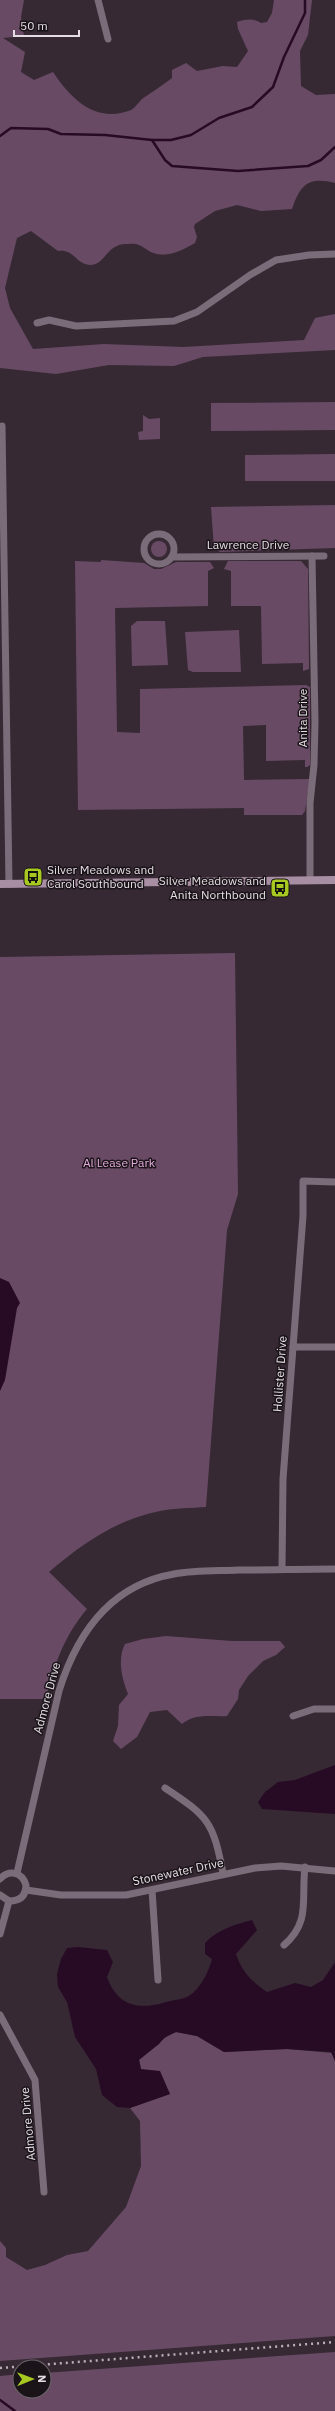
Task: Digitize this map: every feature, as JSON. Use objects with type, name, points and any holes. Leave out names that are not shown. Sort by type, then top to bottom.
[{"type":"street","points":[[98,0],[108,39]]},
{"type":"street","points":[[37,323],[49,320],[76,326],[174,321],[197,312],[250,275],[276,260],[335,254]]},
{"type":"street","points":[[2,426],[4,464],[9,884]]},
{"type":"street","name":"Lawrence Drive","points":[[172,557],[173,543],[166,536],[156,534],[145,543],[146,557],[155,564],[165,563],[172,557],[324,556]]},
{"type":"street","name":"Anita Drive","points":[[310,880],[310,803],[314,766],[315,723],[312,556]]},
{"type":"street","points":[[0,884],[335,880]]},
{"type":"street","name":"Hollister Drive","points":[[282,1569],[283,1479],[303,1216],[303,1181],[335,1182]]},
{"type":"street","points":[[293,1347],[335,1347]]},
{"type":"street","name":"Admore Drive","points":[[16,1873],[59,1691],[68,1663],[81,1636],[104,1608],[125,1593],[148,1581],[173,1574],[198,1571],[335,1569]]},
{"type":"street","points":[[293,1716],[314,1709],[335,1709]]},
{"type":"street","points":[[166,1788],[188,1802],[207,1820],[217,1843],[223,1873]]},
{"type":"street","name":"Stonewater Drive","points":[[26,1890],[61,1895],[126,1895],[223,1873],[281,1866],[305,1867],[335,1871]]},
{"type":"street","points":[[284,1945],[294,1936],[303,1921],[305,1867]]},
{"type":"street","points":[[0,1879],[5,1874],[16,1873],[25,1880],[26,1890],[20,1899],[9,1901],[0,1895]]},
{"type":"street","points":[[152,1890],[158,1980]]},
{"type":"street","points":[[0,1934],[9,1901]]},
{"type":"street","name":"Admore Drive","points":[[0,2015],[35,2080],[44,2192]]},
{"type":"green space","points":[[0,0],[24,0],[21,17],[24,36],[3,38],[25,52],[21,72],[34,80],[53,72],[76,100],[96,111],[107,114],[131,110],[142,99],[172,78],[172,70],[186,63],[197,71],[223,66],[237,67],[248,51],[238,29],[237,22],[243,20],[256,20],[261,23],[267,22],[272,13],[274,0],[312,0],[308,35],[300,51],[301,86],[316,95],[335,94],[335,183],[318,181],[306,184],[298,194],[292,209],[261,211],[237,205],[215,211],[195,224],[194,227],[197,237],[195,243],[177,252],[162,255],[153,253],[137,244],[123,244],[113,248],[98,263],[90,265],[81,262],[68,252],[58,251],[31,231],[17,238],[5,288],[10,308],[33,349],[104,344],[183,347],[304,340],[315,318],[335,314],[335,350],[203,357],[174,366],[109,365],[56,374],[0,368]]},
{"type":"green space","points":[[335,402],[335,430],[211,431],[211,403]]},
{"type":"green space","points":[[143,415],[149,419],[160,418],[160,439],[139,440],[138,432],[143,431]]},
{"type":"green space","points":[[335,454],[335,481],[245,481],[245,455]]},
{"type":"green space","points":[[335,505],[335,548],[220,552],[214,548],[211,507]]},
{"type":"green space","points":[[156,541],[162,541],[167,546],[165,555],[162,557],[156,557],[151,552],[151,546]]},
{"type":"green space","points":[[101,560],[144,563],[154,569],[161,569],[176,562],[210,562],[214,568],[208,571],[208,606],[115,608],[117,732],[140,733],[140,689],[306,685],[310,687],[310,765],[307,767],[305,767],[305,760],[266,761],[266,725],[243,726],[244,780],[310,779],[305,811],[302,815],[244,815],[244,808],[78,810],[75,561],[101,562]]},
{"type":"green space","points":[[228,561],[301,561],[308,569],[309,669],[303,671],[303,663],[262,664],[261,606],[231,606],[231,571],[224,569]]},
{"type":"green space","points":[[137,621],[165,621],[168,665],[132,666],[131,626]]},
{"type":"green space","points":[[239,630],[241,672],[193,672],[188,670],[185,632]]},
{"type":"green space","name":"Al Lease Park","points":[[235,953],[238,1194],[227,1230],[206,1507],[160,1511],[129,1520],[87,1542],[49,1572],[87,1609],[66,1640],[56,1663],[46,1699],[0,1699],[0,957]]},
{"type":"green space","points":[[166,1636],[232,1641],[280,1641],[285,1647],[276,1655],[263,1661],[248,1676],[239,1690],[238,1699],[227,1716],[198,1717],[182,1724],[167,1710],[150,1712],[137,1737],[121,1749],[113,1741],[118,1726],[119,1705],[128,1694],[121,1669],[121,1656],[125,1644],[143,1639]]},
{"type":"green space","points":[[176,2032],[197,2036],[224,2052],[287,2049],[332,2053],[335,2061],[335,2336],[0,2361],[0,2241],[6,2248],[6,2257],[27,2270],[45,2265],[67,2255],[88,2251],[126,2207],[141,2166],[140,2121],[130,2108],[170,2094],[141,2069],[139,2059]]},
{"type":"green space","points":[[335,2352],[335,2411],[0,2411],[0,2376],[12,2375],[12,2399],[52,2399],[52,2372]]},
{"type":"shaded area","points":[[0,1278],[9,1282],[20,1303],[17,1308],[5,1380],[0,1391]]},
{"type":"shaded area","points":[[335,1765],[335,1814],[262,1809],[258,1802],[265,1792],[278,1782],[295,1780]]},
{"type":"shaded area","points":[[252,1920],[257,1930],[236,1954],[241,1966],[248,1976],[267,1992],[295,1983],[311,1987],[323,1980],[335,1962],[335,2061],[331,2052],[287,2049],[224,2052],[197,2036],[176,2032],[165,2037],[159,2044],[139,2060],[141,2069],[160,2071],[170,2094],[130,2108],[117,2107],[102,2095],[96,2069],[75,2037],[67,2002],[58,1987],[57,1974],[61,1959],[67,1948],[78,1947],[107,1950],[113,1962],[107,1977],[116,1994],[129,2003],[145,2006],[154,2005],[187,1997],[196,1990],[209,1970],[212,1959],[205,1954],[205,1943],[221,1931]]},
{"type":"waterway","points":[[0,136],[11,128],[48,129],[61,134],[105,135],[152,140],[171,140],[191,135],[219,118],[252,107],[273,87],[284,57],[305,13],[305,0]]},
{"type":"waterway","points":[[152,140],[165,160],[172,166],[238,171],[308,166],[321,160],[335,147]]},
{"type":"waterway","points":[[0,2400],[15,2411]]},
{"type":"railway","points":[[0,2368],[335,2342]]},
{"type":"place","name":"Silver Meadows and Carol Southbound","points":[[33,877]]},
{"type":"place","name":"Silver Meadows and Anita Northbound","points":[[280,888]]}]
